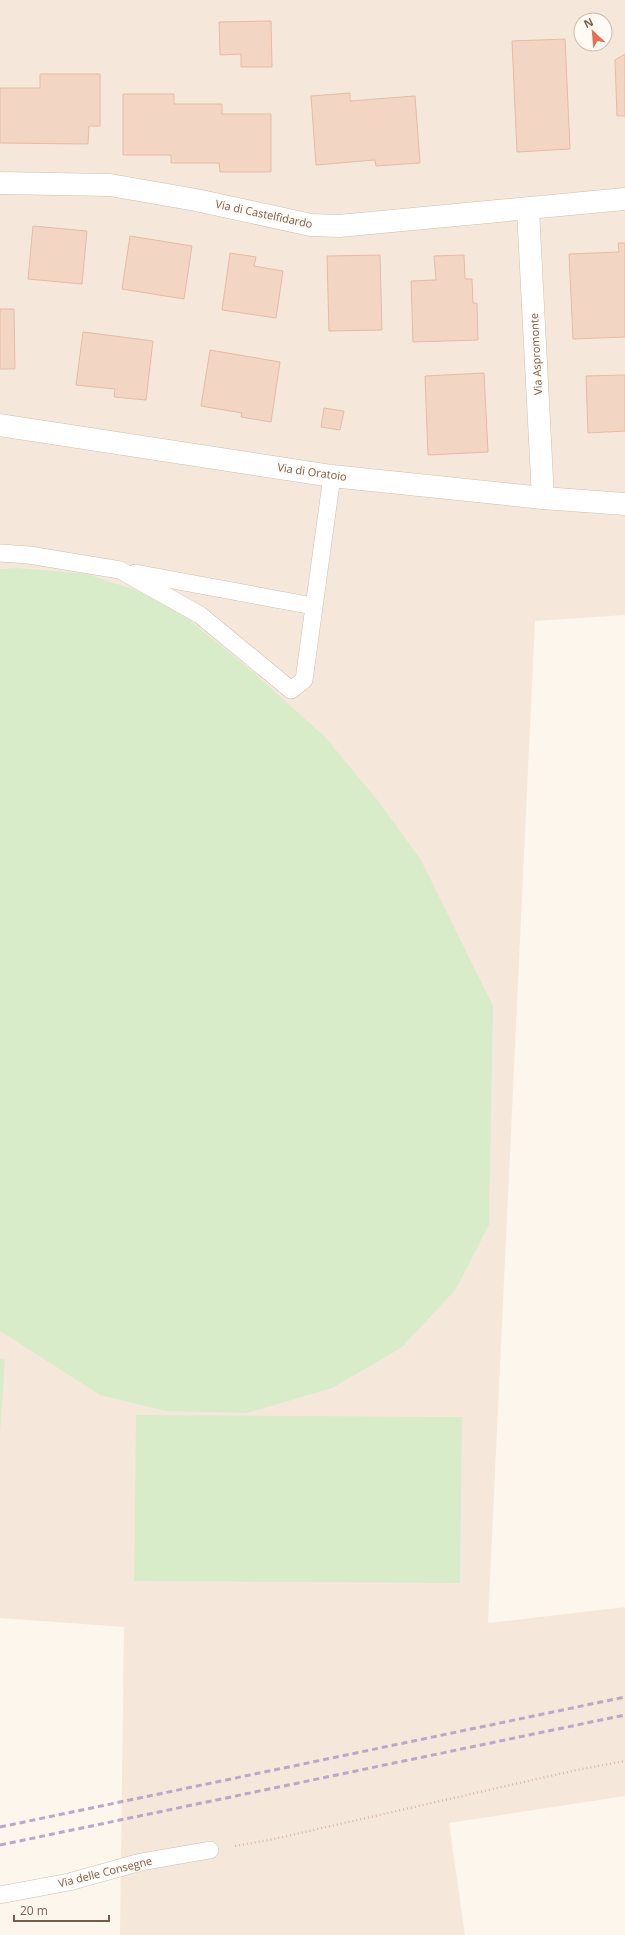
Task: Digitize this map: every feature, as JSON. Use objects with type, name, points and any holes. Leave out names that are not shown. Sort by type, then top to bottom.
[{"type":"street","name":"Via di Castelfidardo","points":[[0,183],[110,185],[196,200],[311,225],[355,225],[528,210],[625,199]]},
{"type":"street","name":"Via Aspromonte","points":[[528,210],[543,498]]},
{"type":"street","name":"Via di Oratoio","points":[[0,425],[332,476],[543,498],[625,504]]},
{"type":"lane","points":[[120,570],[200,615],[291,690],[304,680],[332,476]]},
{"type":"lane","points":[[0,553],[30,555],[120,570],[313,606]]},
{"type":"lane","name":"Via delle Consegne","points":[[0,1895],[69,1882],[141,1862],[210,1850]]},
{"type":"path","points":[[210,1850],[274,1839],[572,1771],[625,1762]]},
{"type":"shaded area","points":[[0,0],[625,0],[625,615],[535,621],[488,1623],[625,1607],[625,1796],[449,1823],[465,1935],[120,1935],[124,1627],[0,1618]]},
{"type":"green space","points":[[17,568],[87,574],[138,591],[186,617],[253,672],[325,737],[379,802],[421,860],[493,1006],[489,1225],[456,1289],[401,1348],[332,1388],[247,1413],[166,1411],[100,1395],[0,1331],[0,569]]},
{"type":"green space","points":[[0,1359],[5,1359],[0,1435]]},
{"type":"green space","points":[[136,1415],[462,1417],[460,1583],[134,1581]]},
{"type":"building","points":[[271,21],[272,67],[241,67],[241,54],[220,55],[219,22]]},
{"type":"building","points":[[565,39],[570,149],[517,152],[512,41]]},
{"type":"building","points":[[625,54],[625,116],[617,116],[615,60]]},
{"type":"building","points":[[40,74],[100,74],[100,126],[89,126],[88,144],[0,143],[0,88],[40,88]]},
{"type":"building","points":[[350,93],[350,101],[415,96],[420,163],[376,166],[375,160],[316,165],[311,96]]},
{"type":"building","points":[[123,94],[174,94],[174,104],[222,104],[222,114],[271,114],[271,172],[220,172],[219,163],[171,163],[171,155],[123,155]]},
{"type":"building","points":[[33,226],[87,231],[82,284],[28,279]]},
{"type":"building","points":[[130,236],[192,246],[184,299],[122,289]]},
{"type":"building","points":[[618,243],[625,243],[625,337],[573,339],[569,254],[619,252]]},
{"type":"building","points":[[230,253],[256,257],[254,266],[283,271],[276,318],[222,310]]},
{"type":"building","points":[[380,255],[382,330],[329,331],[327,256]]},
{"type":"building","points":[[464,255],[465,279],[472,279],[473,303],[477,303],[478,340],[413,342],[411,281],[436,280],[434,256]]},
{"type":"building","points":[[0,309],[14,309],[15,369],[0,369]]},
{"type":"building","points":[[83,332],[153,341],[146,400],[114,397],[115,389],[76,385]]},
{"type":"building","points":[[210,350],[280,362],[271,422],[241,417],[242,413],[201,406]]},
{"type":"building","points":[[484,373],[488,452],[428,455],[425,376]]},
{"type":"building","points":[[625,375],[625,431],[588,433],[586,376]]},
{"type":"building","points":[[324,408],[344,411],[340,430],[321,427]]},
{"type":"railway","points":[[0,1827],[625,1697]]},
{"type":"railway","points":[[0,1845],[625,1715]]}]
